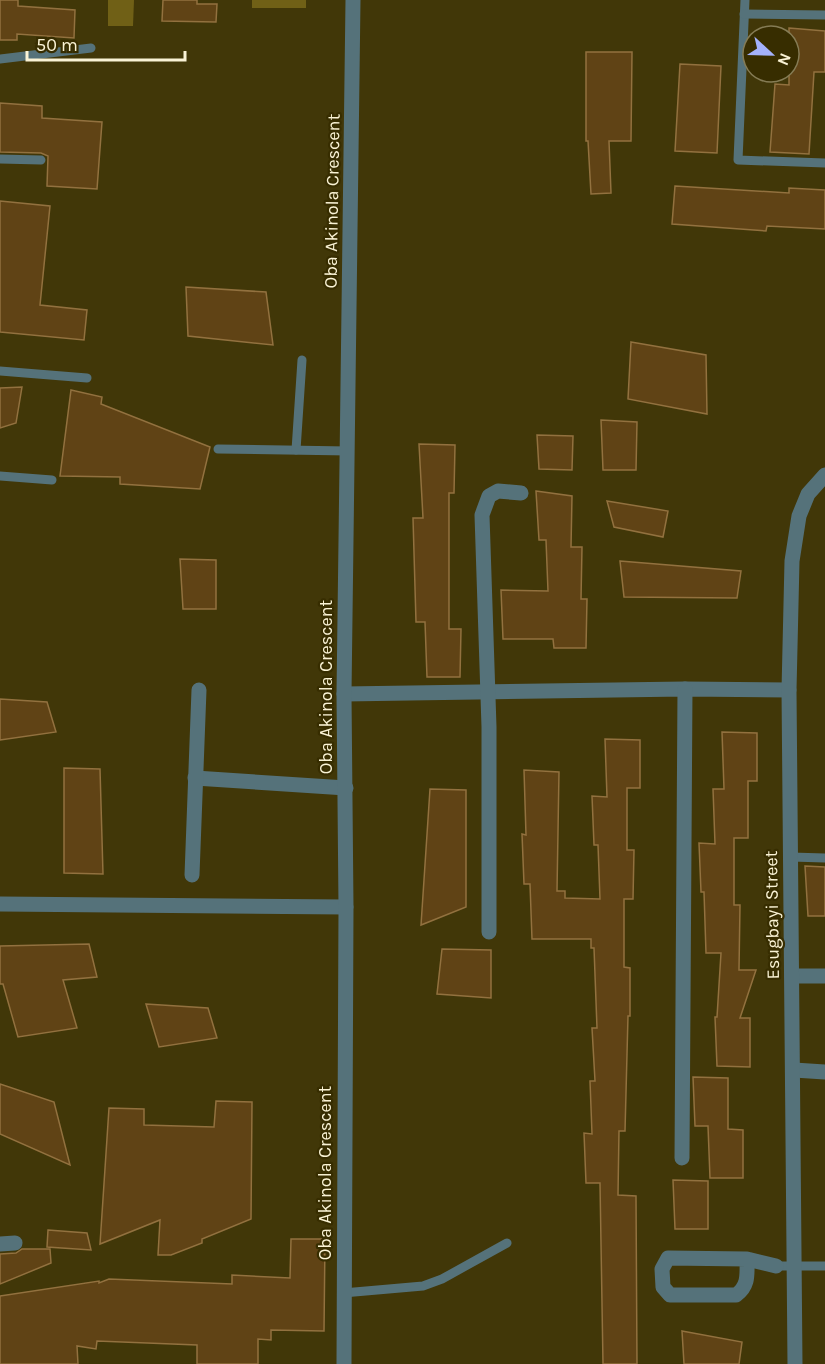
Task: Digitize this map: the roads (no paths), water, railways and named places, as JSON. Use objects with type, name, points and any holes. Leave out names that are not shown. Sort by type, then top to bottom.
[{"type":"street","name":"Oba Akinola Crescent","points":[[344,1364],[346,788],[344,694],[355,3]]},
{"type":"street","name":"Esugbayi Street","points":[[795,1364],[796,1267],[789,690],[792,561],[799,516],[808,494],[825,475]]},
{"type":"street","points":[[489,932],[488,693],[482,515],[489,496],[498,491],[521,493]]},
{"type":"street","points":[[344,694],[685,689],[789,690]]},
{"type":"street","points":[[682,1158],[685,689]]},
{"type":"street","points":[[192,875],[199,690]]},
{"type":"street","points":[[195,778],[346,788]]},
{"type":"street","points":[[0,904],[346,907]]},
{"type":"street","points":[[792,976],[825,976]]},
{"type":"street","points":[[794,1070],[825,1072]]},
{"type":"street","points":[[747,1259],[746,1284],[744,1290],[736,1295],[670,1295],[663,1287],[662,1269],[668,1258],[747,1259],[776,1266]]},
{"type":"lane","points":[[745,0],[738,160],[825,163]]},
{"type":"lane","points":[[744,14],[825,15]]},
{"type":"lane","points":[[0,59],[92,48]]},
{"type":"lane","points":[[0,159],[41,160]]},
{"type":"lane","points":[[296,450],[302,360]]},
{"type":"lane","points":[[0,371],[87,378]]},
{"type":"lane","points":[[218,449],[349,451]]},
{"type":"lane","points":[[0,476],[52,480]]},
{"type":"lane","points":[[791,857],[825,858]]},
{"type":"lane","points":[[343,1293],[423,1286],[442,1279],[507,1243]]},
{"type":"lane","points":[[776,1266],[825,1266]]}]
